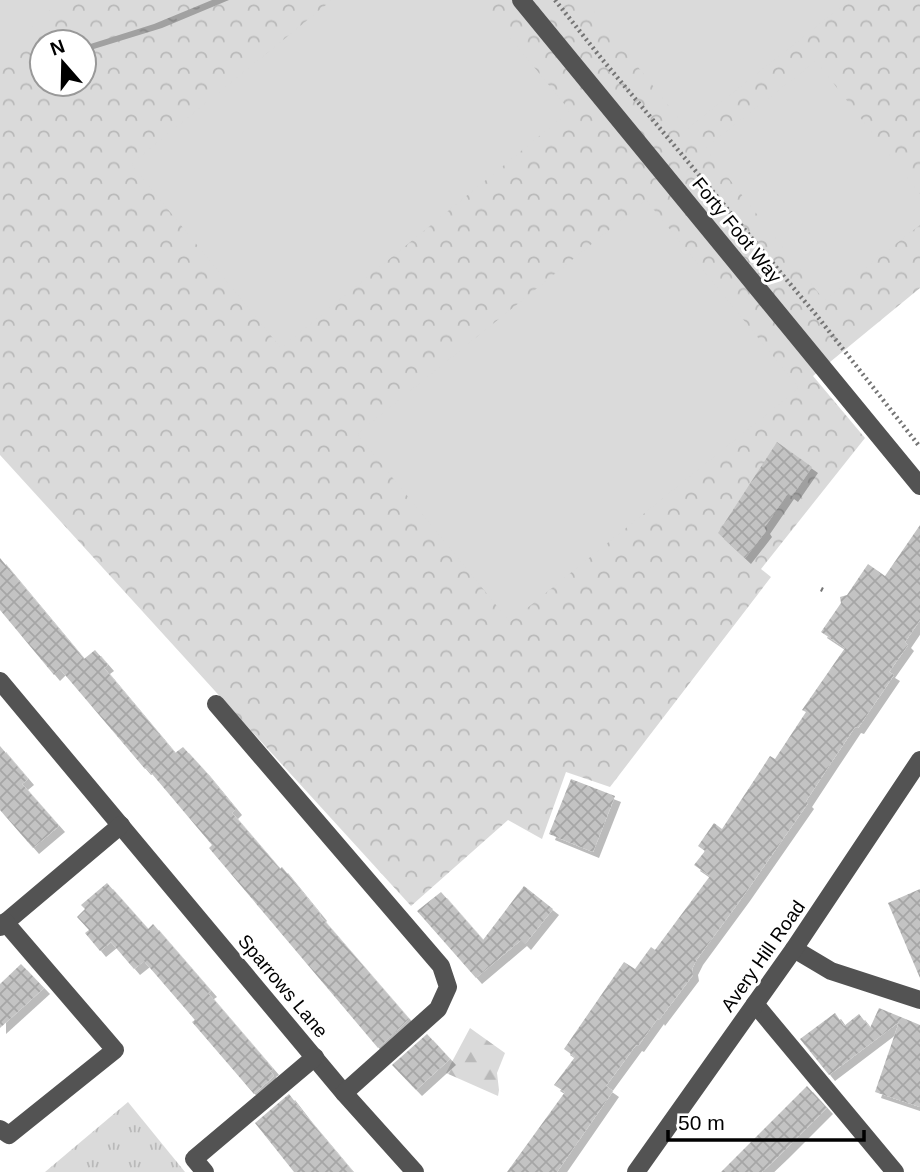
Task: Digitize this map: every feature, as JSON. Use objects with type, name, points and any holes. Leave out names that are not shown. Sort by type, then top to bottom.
[{"type":"street","name":"Forty Foot Way","points":[[522,0],[920,486]]},
{"type":"street","name":"Sparrows Lane","points":[[0,681],[344,1093],[415,1172]]},
{"type":"street","points":[[216,704],[441,966],[448,987],[439,1009],[344,1093]]},
{"type":"street","name":"Avery Hill Road","points":[[636,1172],[794,949],[920,760]]},
{"type":"street","points":[[0,1129],[9,1135],[114,1050],[3,924],[121,825]]},
{"type":"street","points":[[794,949],[831,971],[920,1000]]},
{"type":"street","points":[[755,1004],[895,1172]]},
{"type":"street","points":[[205,1172],[194,1159],[315,1057]]},
{"type":"path","points":[[555,0],[817,316],[920,447]]},
{"type":"green space","points":[[0,0],[920,0],[920,288],[813,376],[865,438],[761,569],[771,577],[610,787],[566,772],[542,839],[508,820],[411,906],[0,455]]},
{"type":"green space","points":[[0,0],[61,0],[32,28],[28,28],[28,31],[0,58]]},
{"type":"green space","points":[[332,0],[479,0],[570,111],[281,348],[131,164]]},
{"type":"green space","points":[[585,0],[850,0],[687,129]]},
{"type":"green space","points":[[816,61],[920,194],[920,225],[824,300],[705,148]]},
{"type":"green space","points":[[646,200],[799,388],[510,622],[357,434]]},
{"type":"green space","points":[[470,1028],[505,1053],[497,1073],[498,1096],[446,1073]]},
{"type":"green space","points":[[128,1102],[185,1172],[45,1172]]},
{"type":"water","points":[[212,0],[229,0],[162,28],[98,48],[98,42],[154,24]]},
{"type":"building","points":[[777,442],[812,467],[792,496],[788,493],[764,528],[766,531],[745,558],[718,533]]},
{"type":"building","points":[[920,525],[920,620],[905,642],[908,645],[889,672],[894,675],[858,728],[855,727],[806,801],[808,803],[697,959],[692,969],[693,975],[606,1086],[613,1091],[557,1172],[507,1172],[565,1092],[554,1085],[575,1057],[564,1049],[624,962],[635,969],[651,947],[655,950],[710,876],[694,865],[705,851],[698,846],[714,823],[722,829],[770,756],[775,759],[806,712],[802,710],[845,648],[821,632],[841,603],[840,597],[847,595],[868,564],[885,576]]},
{"type":"building","points":[[0,558],[84,659],[95,650],[108,665],[104,668],[175,753],[183,747],[204,770],[236,809],[232,813],[280,869],[282,867],[320,916],[409,1019],[378,1048],[209,848],[212,845],[147,768],[145,769],[60,669],[54,675],[0,610]]},
{"type":"building","points":[[0,746],[28,779],[22,784],[59,826],[33,848],[0,810]]},
{"type":"building","points":[[571,779],[615,796],[593,852],[549,834]]},
{"type":"building","points":[[107,883],[148,929],[153,924],[273,1069],[270,1071],[274,1076],[254,1094],[144,961],[134,969],[111,942],[100,951],[85,933],[89,930],[77,917],[85,909],[81,905]]},
{"type":"building","points":[[524,886],[553,909],[525,944],[521,940],[476,978],[417,911],[441,892],[483,940]]},
{"type":"building","points":[[920,889],[920,978],[888,903]]},
{"type":"building","points":[[21,964],[44,988],[0,1028],[0,984]]},
{"type":"building","points":[[879,1008],[920,1025],[920,1107],[875,1092],[899,1022],[829,1075],[800,1039],[835,1013],[844,1026],[859,1014],[870,1028]]},
{"type":"building","points":[[427,1034],[450,1059],[416,1090],[392,1065]]},
{"type":"building","points":[[807,1086],[827,1108],[783,1152],[762,1172],[721,1172]]},
{"type":"building","points":[[289,1094],[353,1172],[294,1172],[255,1123]]}]
